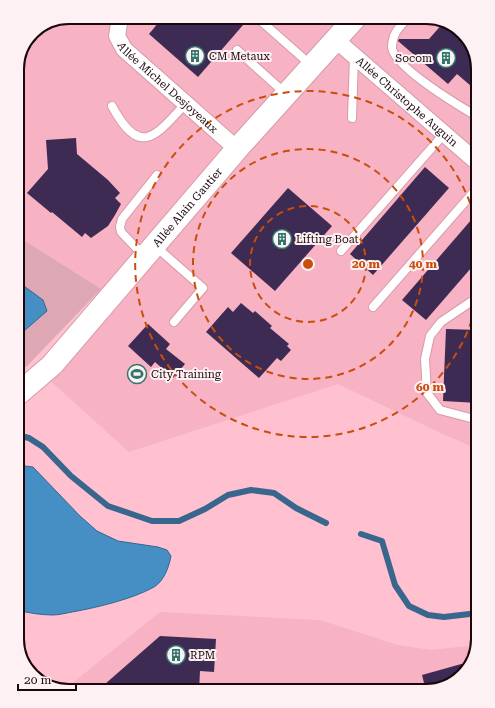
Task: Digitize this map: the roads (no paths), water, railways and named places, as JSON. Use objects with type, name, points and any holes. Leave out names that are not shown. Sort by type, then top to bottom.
[{"type":"street","name":"Allée Michel Desjoyeaux","points":[[119,24],[117,36],[124,49],[238,148]]},
{"type":"street","name":"Allée Alain Gautier","points":[[24,389],[52,365],[238,148],[350,24]]},
{"type":"street","name":"Allée Christophe Auguin","points":[[336,40],[471,157]]},
{"type":"lane","points":[[264,24],[312,66]]},
{"type":"lane","points":[[402,24],[394,33],[391,47],[395,57],[433,90],[471,113]]},
{"type":"lane","points":[[237,50],[287,95]]},
{"type":"lane","points":[[352,118],[354,55]]},
{"type":"lane","points":[[112,106],[121,122],[131,133],[142,137],[152,136],[163,129],[186,103]]},
{"type":"lane","points":[[341,251],[444,134]]},
{"type":"lane","points":[[157,175],[122,219],[120,227],[121,232],[203,288],[174,322]]},
{"type":"lane","points":[[372,307],[471,195]]},
{"type":"lane","points":[[471,302],[441,322],[430,336],[425,359],[427,392],[440,410],[471,418]]},
{"type":"water","points":[[24,286],[43,300],[47,311],[24,331]]},
{"type":"water","points":[[24,466],[33,467],[80,516],[97,531],[118,541],[158,547],[167,550],[171,556],[161,581],[154,587],[136,595],[103,605],[60,614],[35,614],[24,612]]},
{"type":"waterway","points":[[24,437],[29,438],[43,447],[71,476],[108,506],[152,521],[179,521],[205,509],[228,495],[251,490],[274,493],[296,508],[326,523]]},
{"type":"waterway","points":[[361,534],[382,541],[395,585],[409,606],[428,615],[444,617],[471,614]]},
{"type":"place","name":"CM Metaux","points":[[195,56]]},
{"type":"place","name":"Socom","points":[[446,58]]},
{"type":"place","name":"Lifting Boat","points":[[282,239]]},
{"type":"place","name":"City Training","points":[[137,374]]},
{"type":"place","name":"RPM","points":[[176,655]]}]
